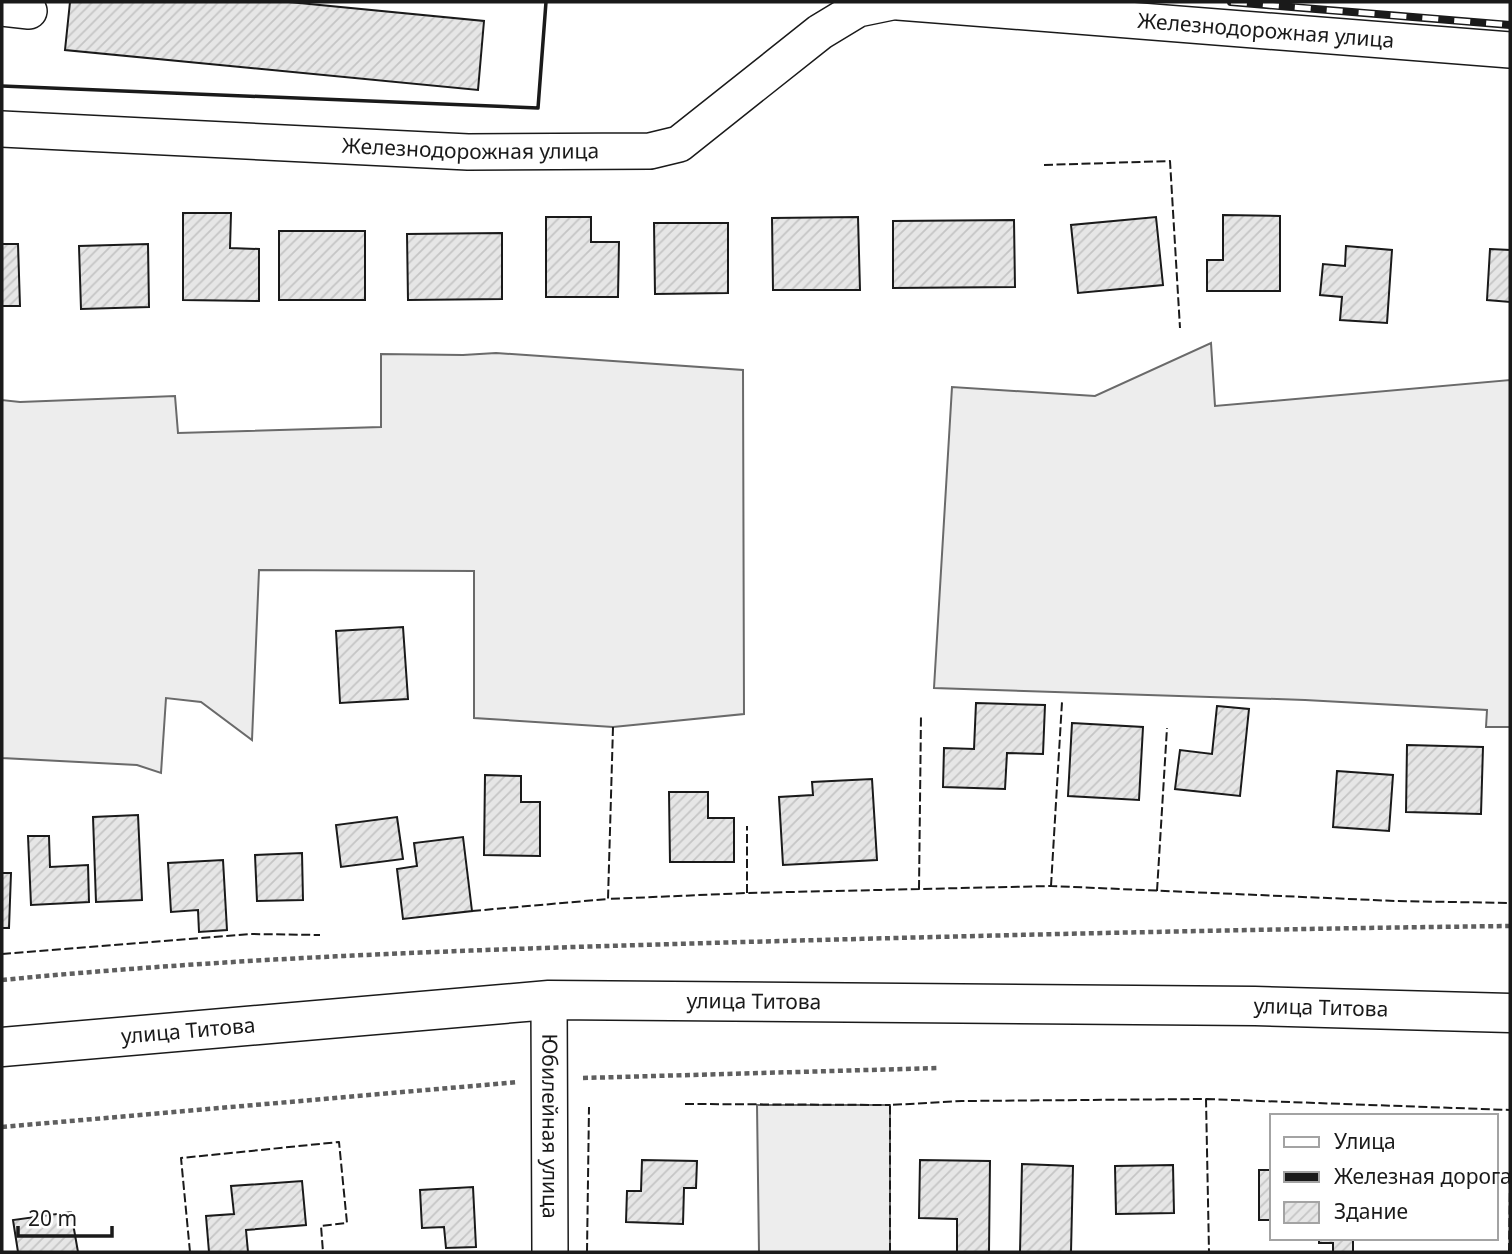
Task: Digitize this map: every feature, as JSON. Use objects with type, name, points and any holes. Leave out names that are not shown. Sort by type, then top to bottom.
[{"type":"main road","name":"улица Титова","points":[[2,1047],[549,1000],[1255,1006],[1510,1013]]},
{"type":"street","name":"Железнодорожная улица","points":[[2,129],[468,152],[650,151],[679,144],[820,32],[858,9],[892,2]]},
{"type":"street","name":"Железнодорожная улица","points":[[898,2],[1510,50]]},
{"type":"street","points":[[1239,2],[1259,30]]},
{"type":"street","name":"Юбилейная улица","points":[[549,1000],[550,1252]]},
{"type":"path","points":[[2,980],[217,962],[475,950],[1206,930],[1510,926]]},
{"type":"path","points":[[2,1127],[549,1079],[939,1068]]},
{"type":"shaded area","points":[[1211,343],[1215,406],[1510,380],[1510,727],[1486,727],[1487,710],[1305,700],[934,688],[952,387],[1095,396]]},
{"type":"shaded area","points":[[496,353],[743,370],[744,714],[613,727],[474,718],[474,571],[259,570],[252,740],[201,702],[166,698],[161,773],[137,765],[2,758],[2,400],[20,402],[175,396],[178,433],[381,427],[381,354]]},
{"type":"shaded area","points":[[757,1105],[890,1105],[890,1252],[759,1252]]},
{"type":"building","points":[[70,2],[289,2],[484,21],[478,90],[65,50]]},
{"type":"building","points":[[183,213],[231,213],[230,248],[259,249],[259,301],[183,300]]},
{"type":"building","points":[[1223,215],[1280,216],[1280,291],[1207,291],[1207,260],[1223,260]]},
{"type":"building","points":[[546,217],[591,217],[591,242],[619,242],[618,297],[546,297]]},
{"type":"building","points":[[858,217],[860,290],[773,290],[772,218]]},
{"type":"building","points":[[1156,217],[1163,285],[1078,293],[1071,225]]},
{"type":"building","points":[[1014,220],[1015,287],[893,288],[893,221]]},
{"type":"building","points":[[654,223],[728,223],[728,293],[655,294]]},
{"type":"building","points":[[279,231],[365,231],[365,300],[279,300]]},
{"type":"building","points":[[502,233],[502,299],[408,300],[407,234]]},
{"type":"building","points":[[2,244],[18,244],[20,306],[2,306]]},
{"type":"building","points":[[148,244],[149,307],[81,309],[79,246]]},
{"type":"building","points":[[1346,246],[1392,250],[1387,323],[1340,320],[1342,297],[1320,295],[1323,264],[1345,266]]},
{"type":"building","points":[[1490,249],[1510,250],[1510,302],[1487,300]]},
{"type":"building","points":[[403,627],[408,699],[340,703],[336,631]]},
{"type":"building","points":[[976,703],[1045,705],[1043,754],[1007,753],[1005,789],[943,787],[944,748],[974,749]]},
{"type":"building","points":[[1217,706],[1249,709],[1240,796],[1175,789],[1180,750],[1212,754]]},
{"type":"building","points":[[1072,723],[1143,727],[1139,800],[1068,796]]},
{"type":"building","points":[[1407,745],[1483,747],[1481,814],[1406,812]]},
{"type":"building","points":[[1337,771],[1393,775],[1389,831],[1333,827]]},
{"type":"building","points":[[485,775],[521,776],[521,802],[540,802],[540,856],[484,855]]},
{"type":"building","points":[[872,779],[877,860],[783,865],[779,797],[813,795],[812,782]]},
{"type":"building","points":[[669,792],[708,792],[708,818],[734,818],[734,862],[670,862]]},
{"type":"building","points":[[138,815],[142,900],[96,902],[93,817]]},
{"type":"building","points":[[397,817],[403,859],[341,867],[336,825]]},
{"type":"building","points":[[28,836],[49,836],[50,867],[88,865],[89,902],[31,905]]},
{"type":"building","points":[[463,837],[472,911],[403,919],[397,869],[417,866],[414,843]]},
{"type":"building","points":[[302,853],[303,900],[257,901],[255,855]]},
{"type":"building","points":[[223,860],[227,930],[199,932],[198,910],[171,912],[168,863]]},
{"type":"building","points":[[2,873],[11,873],[9,928],[2,928]]},
{"type":"building","points":[[642,1160],[697,1161],[696,1188],[684,1188],[683,1224],[626,1222],[627,1191],[641,1191]]},
{"type":"building","points":[[920,1160],[990,1161],[989,1252],[957,1252],[957,1219],[919,1218]]},
{"type":"building","points":[[1022,1164],[1073,1166],[1071,1252],[1020,1252]]},
{"type":"building","points":[[1173,1165],[1174,1213],[1116,1214],[1115,1166]]},
{"type":"building","points":[[1259,1170],[1270,1170],[1270,1220],[1259,1220]]},
{"type":"building","points":[[302,1181],[306,1225],[246,1230],[248,1252],[209,1252],[206,1216],[234,1214],[231,1186]]},
{"type":"building","points":[[473,1187],[476,1247],[446,1248],[444,1227],[422,1228],[420,1190]]},
{"type":"building","points":[[71,1212],[78,1252],[18,1252],[13,1220]]},
{"type":"building","points":[[1319,1240],[1353,1240],[1353,1252],[1333,1252],[1333,1243],[1319,1243]]},
{"type":"railway","points":[[1231,2],[1510,25]]},
{"type":"fence","points":[[1044,165],[1170,161],[1180,328]]},
{"type":"fence","points":[[1051,886],[1062,702]]},
{"type":"fence","points":[[919,889],[921,715]]},
{"type":"fence","points":[[613,727],[608,899],[1051,886],[1396,901],[1510,903]]},
{"type":"fence","points":[[1157,891],[1167,728]]},
{"type":"fence","points":[[747,826],[747,893]]},
{"type":"fence","points":[[472,911],[608,899]]},
{"type":"fence","points":[[2,954],[251,934],[320,935]]},
{"type":"fence","points":[[1206,1099],[1510,1110]]},
{"type":"fence","points":[[890,1252],[890,1105],[962,1101],[1206,1099],[1209,1252]]},
{"type":"fence","points":[[685,1104],[890,1105]]},
{"type":"fence","points":[[587,1252],[589,1107]]},
{"type":"fence","points":[[190,1252],[181,1158],[339,1142],[347,1223],[321,1226],[323,1252]]},
{"type":"fence","points":[[1509,1252],[1510,1182]]},
{"type":"wall","points":[[2,86],[538,108],[546,2]]}]
